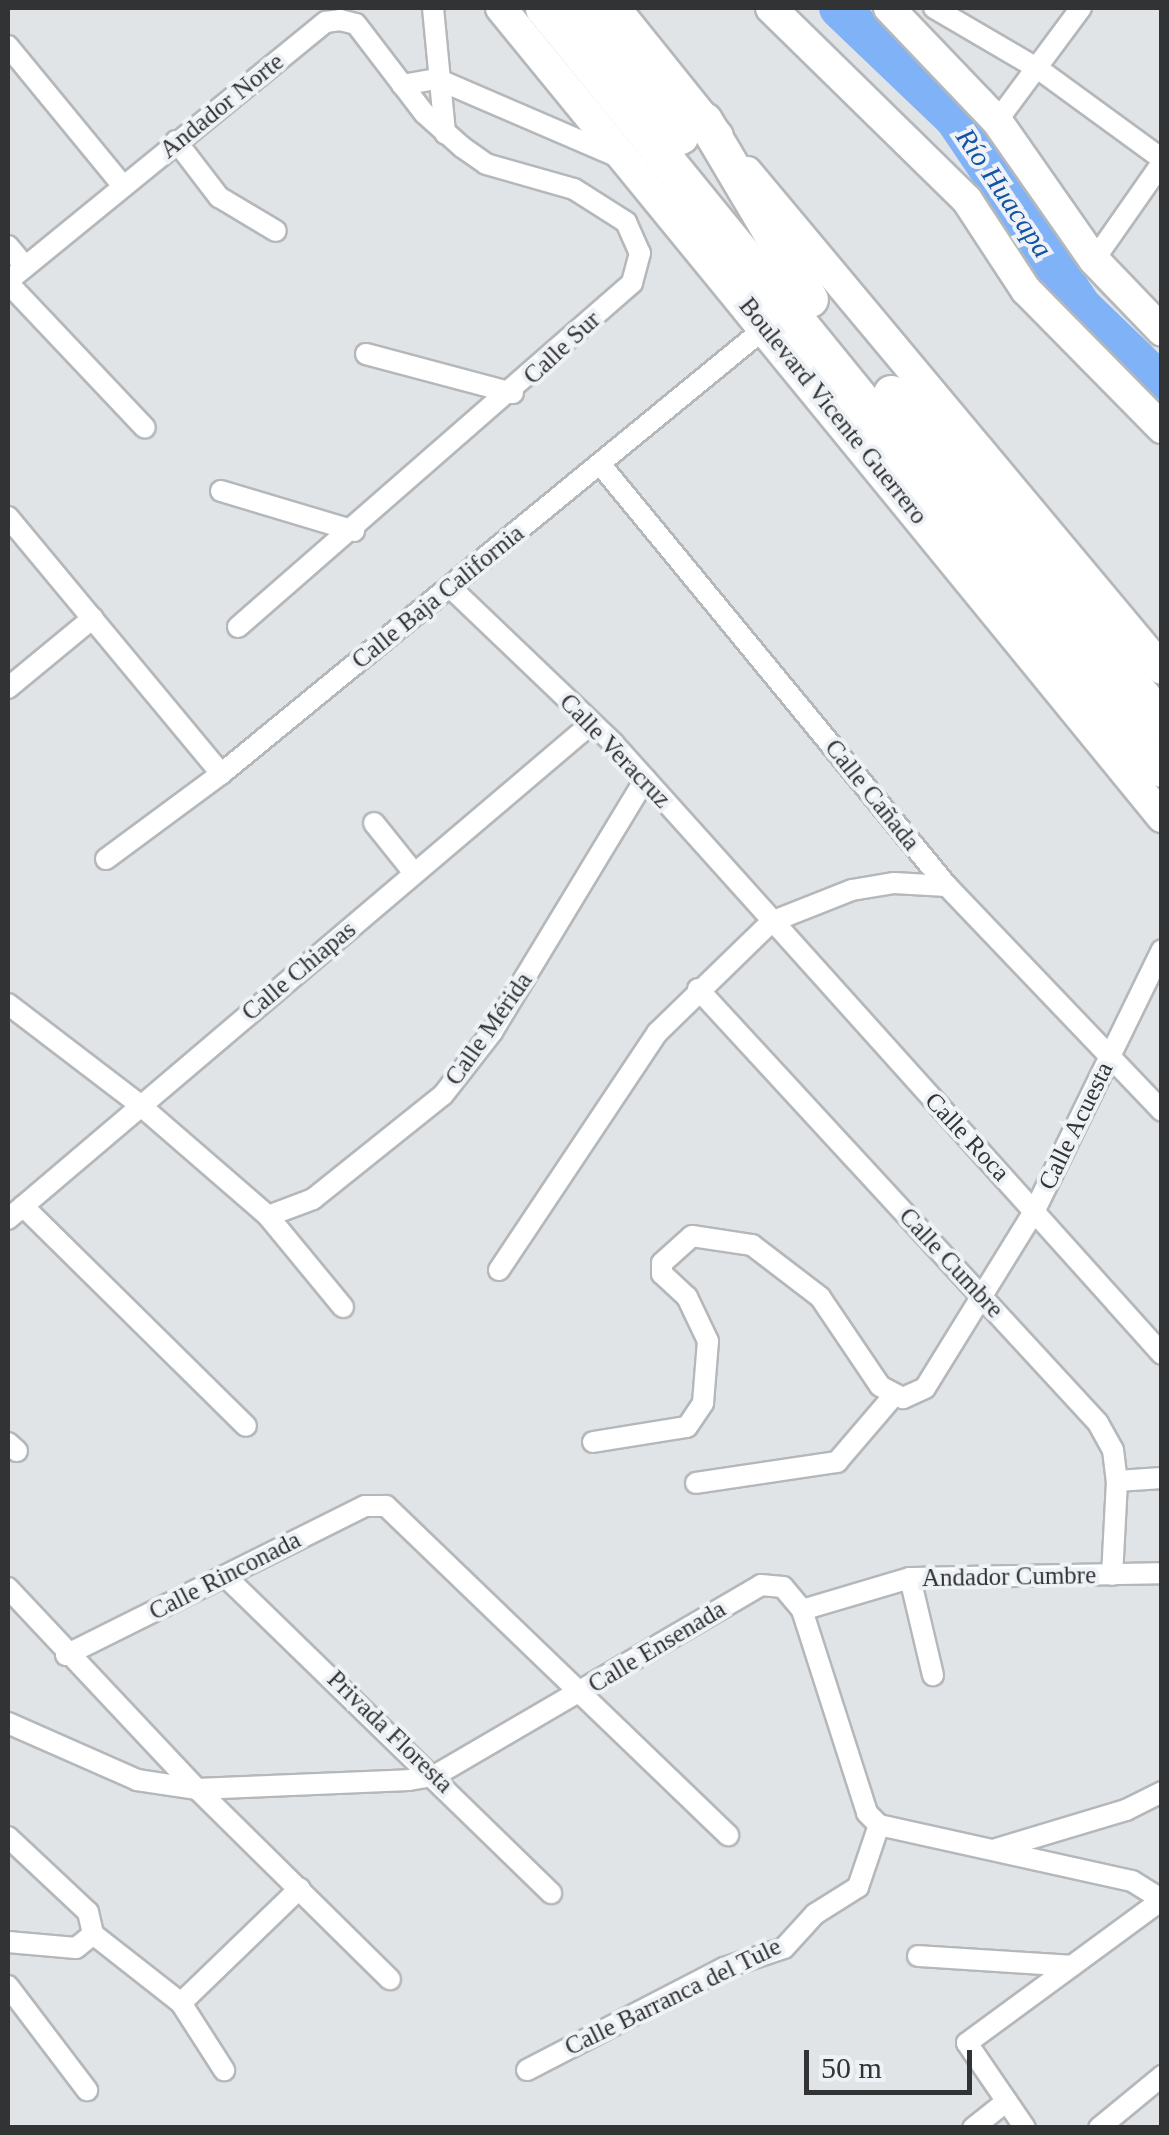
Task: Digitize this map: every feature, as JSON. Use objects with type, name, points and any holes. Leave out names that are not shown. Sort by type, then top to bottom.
[{"type":"highway","name":"Boulevard Vicente Guerrero","points":[[543,8],[1162,770]]},
{"type":"highway","name":"Boulevard Vicente Guerrero","points":[[578,8],[810,299],[1162,719]]},
{"type":"highway","points":[[704,120],[810,299]]},
{"type":"main road","name":"Boulevard Vicente Guerrero","points":[[501,8],[1162,817]]},
{"type":"main road","points":[[615,8],[1162,669]]},
{"type":"main road","points":[[771,8],[967,200],[1026,290],[1162,428]]},
{"type":"main road","points":[[889,8],[996,121],[1094,260],[1162,331]]},
{"type":"street","points":[[433,8],[445,133]]},
{"type":"street","points":[[934,8],[1040,70],[1162,161],[1094,260]]},
{"type":"street","points":[[996,121],[1040,70],[1081,8]]},
{"type":"street","name":"Andador Norte","points":[[8,282],[326,22],[356,24],[402,85]]},
{"type":"street","points":[[8,46],[123,186]]},
{"type":"street","points":[[402,85],[437,78],[629,162]]},
{"type":"street","name":"Calle Sur","points":[[238,627],[513,393],[632,283],[640,252],[626,222],[574,189],[486,164],[445,133],[402,85]]},
{"type":"street","points":[[176,142],[220,197],[276,231]]},
{"type":"street","points":[[8,246],[25,266]]},
{"type":"street","points":[[8,282],[145,428]]},
{"type":"street","name":"Calle Baja California","points":[[106,859],[221,774],[766,328]]},
{"type":"street","points":[[366,354],[513,393]]},
{"type":"street","name":"Calle Cañada","points":[[600,464],[947,886],[1162,1111]]},
{"type":"street","points":[[221,491],[354,531]]},
{"type":"street","points":[[8,516],[221,774]]},
{"type":"street","name":"Calle Veracruz","points":[[450,587],[592,723],[771,922]]},
{"type":"street","points":[[8,688],[92,618]]},
{"type":"street","name":"Calle Chiapas","points":[[12,1215],[592,723]]},
{"type":"street","name":"Calle Mérida","points":[[268,1216],[314,1200],[443,1095],[492,1032],[645,780]]},
{"type":"street","points":[[374,823],[414,874]]},
{"type":"street","points":[[498,1270],[636,1068],[698,989],[771,922],[852,890],[894,883],[947,886]]},
{"type":"street","name":"Calle Roca","points":[[771,922],[1162,1354]]},
{"type":"street","name":"Calle Acuesta","points":[[895,1394],[903,1398],[926,1388],[1035,1210],[1162,950]]},
{"type":"street","name":"Calle Cumbre","points":[[698,989],[1098,1423],[1113,1450],[1117,1480],[1112,1575]]},
{"type":"street","points":[[8,1004],[140,1106],[268,1216],[343,1307]]},
{"type":"street","points":[[12,1215],[246,1426]]},
{"type":"street","points":[[594,1442],[686,1426],[703,1403],[708,1341],[687,1297],[662,1274],[662,1263],[692,1236],[752,1245],[820,1298],[880,1386],[895,1394],[836,1462],[696,1483]]},
{"type":"street","points":[[1117,1480],[1162,1478]]},
{"type":"street","name":"Calle Rinconada","points":[[66,1655],[365,1506],[386,1506],[584,1690]]},
{"type":"street","name":"Andador Cumbre","points":[[802,1610],[910,1578],[1162,1573]]},
{"type":"street","name":"Privada Floresta","points":[[225,1576],[436,1775],[551,1893]]},
{"type":"street","points":[[910,1578],[933,1675]]},
{"type":"street","name":"Calle Ensenada","points":[[8,1723],[137,1780],[197,1789],[248,1792],[436,1775],[761,1584],[783,1587],[802,1610]]},
{"type":"street","points":[[8,1588],[66,1655],[390,1979]]},
{"type":"street","points":[[802,1610],[867,1814],[878,1824],[1132,1881],[1162,1900],[967,2043],[1025,2128]]},
{"type":"street","points":[[584,1690],[728,1834]]},
{"type":"street","points":[[989,1850],[1126,1810],[1162,1792]]},
{"type":"street","name":"Calle Barranca del Tule","points":[[527,2070],[724,1968],[784,1948],[815,1914],[858,1887],[878,1824]]},
{"type":"street","points":[[8,1836],[88,1912],[93,1934],[181,2003],[224,2070]]},
{"type":"street","points":[[181,2003],[300,1888]]},
{"type":"street","points":[[8,1942],[76,1948],[93,1934]]},
{"type":"street","points":[[918,1956],[1072,1966]]},
{"type":"street","points":[[11,1996],[87,2090]]},
{"type":"street","points":[[1099,2128],[1162,2076]]},
{"type":"street","points":[[974,2128],[1007,2101]]},
{"type":"waterway","name":"Río Huacapa","points":[[839,8],[955,119],[1081,306],[1162,384]]}]
